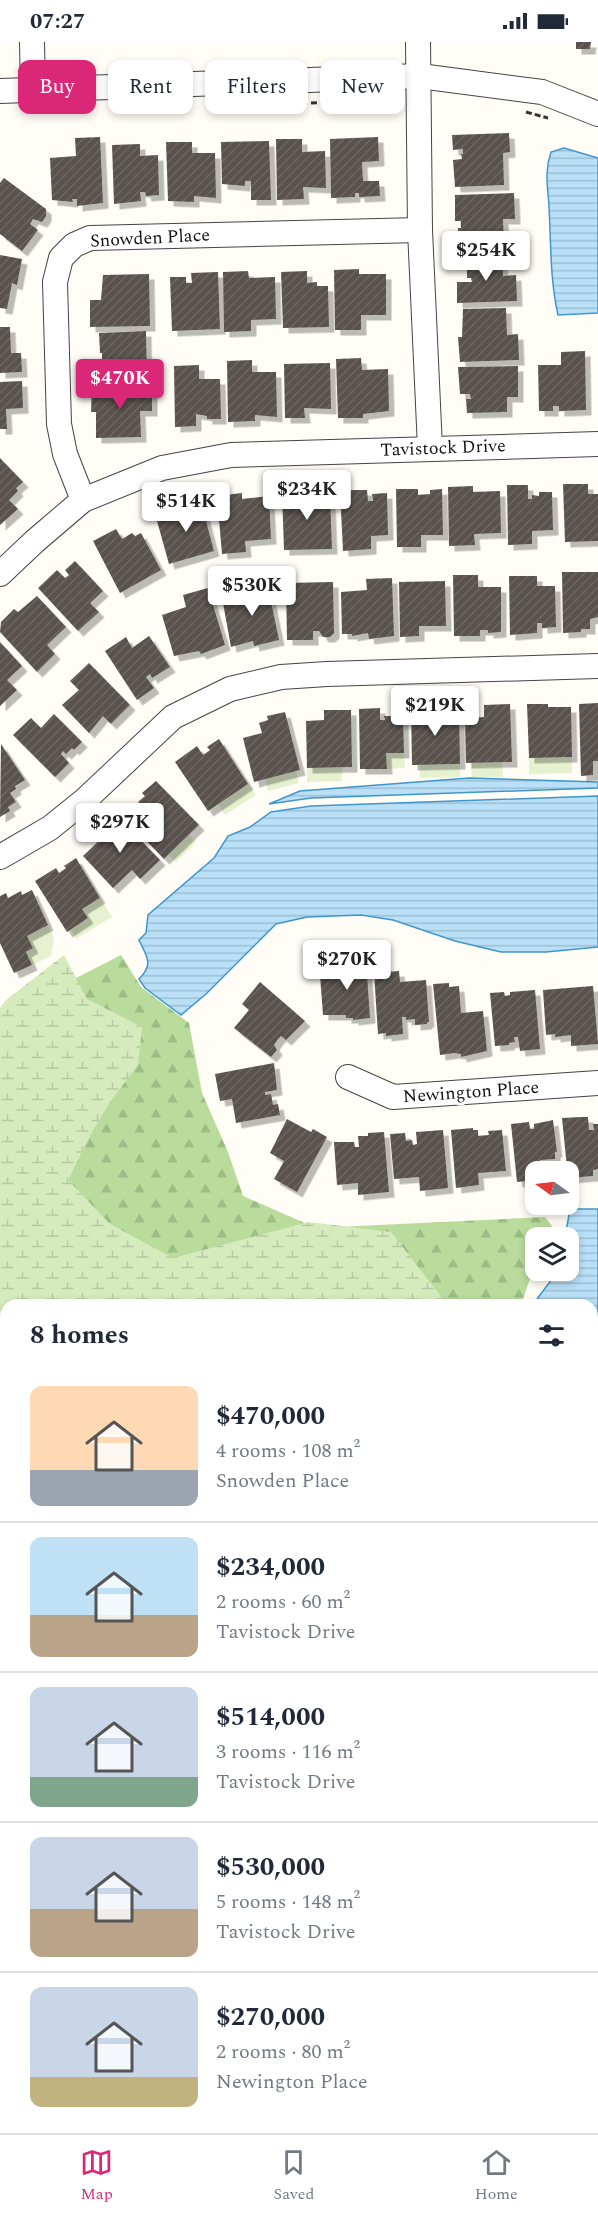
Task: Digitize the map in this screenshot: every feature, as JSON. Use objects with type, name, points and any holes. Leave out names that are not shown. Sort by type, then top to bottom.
[{"type":"street","points":[[32,42],[32,60]]},
{"type":"street","points":[[418,42],[420,230],[430,448]]},
{"type":"street","points":[[96,88],[420,76],[542,92],[598,114]]},
{"type":"street","points":[[0,92],[18,91]]},
{"type":"street","name":"Snowden Place","points":[[83,500],[65,454],[59,424],[55,282],[61,258],[74,245],[90,238],[420,230]]},
{"type":"street","name":"Tavistock Drive","points":[[0,574],[83,500],[162,468],[231,455],[598,444]]},
{"type":"street","points":[[0,857],[50,828],[86,799],[173,717],[230,688],[281,677],[327,674],[598,666]]},
{"type":"street","name":"Newington Place","points":[[348,1077],[393,1097],[598,1083]]},
{"type":"path","points":[[521,111],[553,120]]},
{"type":"green space","points":[[386,753],[404,753],[405,768],[387,769]]},
{"type":"green space","points":[[572,757],[572,773],[529,774],[529,758]]},
{"type":"green space","points":[[502,762],[503,777],[472,778],[471,763]]},
{"type":"green space","points":[[460,764],[460,777],[420,778],[420,765]]},
{"type":"green space","points":[[342,767],[342,781],[307,782],[307,768]]},
{"type":"green space","points":[[296,771],[299,783],[268,791],[265,779]]},
{"type":"green space","points":[[248,784],[256,795],[225,815],[218,804]]},
{"type":"green space","points":[[189,835],[196,842],[176,862],[169,855]]},
{"type":"green space","points":[[100,898],[112,917],[76,939],[71,929],[88,918],[82,909]]},
{"type":"green space","points":[[48,925],[54,938],[51,956],[32,965],[26,952],[33,948],[27,936]]},
{"type":"green space","points":[[64,955],[87,999],[142,1027],[138,1065],[110,1102],[68,1180],[110,1224],[173,1258],[309,1222],[391,1232],[443,1299],[0,1299],[0,1008],[6,1000]]},
{"type":"green space","points":[[121,955],[141,987],[189,1023],[202,1093],[228,1152],[243,1196],[316,1228],[545,1217],[552,1226],[525,1227],[525,1281],[529,1281],[523,1299],[0,1299],[0,1017]]},
{"type":"water","points":[[564,148],[598,158],[598,313],[558,315],[555,302],[547,173],[551,152]]},
{"type":"water","points":[[469,778],[598,782],[598,788],[311,798],[269,804],[300,791]]},
{"type":"water","points":[[598,796],[598,947],[546,952],[501,952],[455,941],[393,920],[361,915],[307,917],[276,924],[206,994],[181,1015],[145,988],[139,979],[148,965],[139,940],[146,933],[148,915],[214,858],[228,836],[250,827],[271,812],[311,806]]},
{"type":"water","points":[[579,1209],[598,1209],[598,1299],[537,1299],[550,1281],[579,1281],[579,1227],[567,1227],[569,1215],[579,1215]]},
{"type":"building","points":[[576,42],[591,42],[590,49],[576,49]]},
{"type":"building","points":[[509,133],[510,152],[503,153],[504,185],[455,187],[453,160],[462,159],[463,149],[453,150],[452,135]]},
{"type":"building","points":[[100,137],[103,203],[77,206],[77,199],[72,199],[73,202],[52,200],[50,158],[76,156],[75,138]]},
{"type":"building","points":[[378,137],[379,161],[362,162],[363,181],[379,181],[380,196],[359,197],[359,193],[355,193],[355,197],[331,198],[330,139]]},
{"type":"building","points":[[276,139],[302,139],[302,152],[325,151],[326,188],[303,187],[304,199],[277,200]]},
{"type":"building","points":[[269,141],[271,200],[251,200],[251,181],[245,181],[245,186],[222,184],[221,142]]},
{"type":"building","points":[[166,142],[192,142],[192,153],[215,153],[216,198],[194,196],[194,202],[168,201]]},
{"type":"building","points":[[140,144],[140,156],[158,155],[159,195],[146,196],[145,192],[140,192],[141,201],[114,204],[112,145]]},
{"type":"building","points":[[4,178],[46,209],[46,216],[42,222],[33,219],[30,224],[38,230],[22,251],[0,234],[0,183]]},
{"type":"building","points":[[514,193],[515,219],[503,219],[504,242],[458,243],[458,228],[461,228],[461,221],[455,221],[455,195]]},
{"type":"building","points":[[0,255],[22,259],[17,285],[12,283],[7,309],[0,308]]},
{"type":"building","points":[[502,256],[503,276],[516,275],[517,301],[457,303],[457,282],[472,282],[471,278],[467,278],[467,268],[463,268],[462,257]]},
{"type":"building","points":[[359,269],[359,274],[386,274],[386,315],[361,315],[361,330],[335,330],[334,270]]},
{"type":"building","points":[[248,271],[249,278],[275,277],[276,319],[251,320],[251,331],[224,332],[223,272]]},
{"type":"building","points":[[307,271],[307,283],[317,282],[317,286],[328,286],[329,327],[283,328],[281,272]]},
{"type":"building","points":[[218,272],[220,329],[172,331],[170,277],[186,277],[186,283],[192,283],[191,273]]},
{"type":"building","points":[[149,274],[150,326],[90,327],[90,300],[101,300],[103,275]]},
{"type":"building","points":[[506,308],[507,335],[518,334],[519,360],[460,362],[458,337],[462,337],[463,309]]},
{"type":"building","points":[[0,327],[10,327],[11,353],[21,353],[22,372],[0,373]]},
{"type":"building","points":[[146,331],[147,379],[91,380],[90,360],[102,359],[99,333]]},
{"type":"building","points":[[585,351],[586,410],[559,411],[559,406],[553,406],[553,411],[539,411],[538,365],[561,365],[561,352]]},
{"type":"building","points":[[361,358],[362,370],[388,369],[389,411],[363,414],[363,418],[338,418],[336,359]]},
{"type":"building","points":[[252,360],[252,372],[276,372],[277,417],[255,415],[255,421],[228,422],[227,361]]},
{"type":"building","points":[[330,363],[331,409],[304,408],[305,418],[285,418],[284,364]]},
{"type":"building","points":[[199,365],[199,379],[220,379],[221,419],[207,419],[207,416],[196,414],[196,426],[175,427],[174,366]]},
{"type":"building","points":[[518,366],[518,397],[507,397],[507,412],[467,413],[466,399],[471,399],[470,394],[460,394],[458,367]]},
{"type":"building","points":[[22,381],[23,408],[6,409],[7,429],[0,429],[0,382]]},
{"type":"building","points":[[152,385],[152,411],[140,411],[141,437],[96,438],[96,412],[91,412],[92,386]]},
{"type":"building","points":[[0,458],[23,482],[16,488],[18,491],[9,500],[18,509],[0,525]]},
{"type":"building","points":[[563,484],[588,484],[588,494],[598,494],[598,541],[565,542]]},
{"type":"building","points":[[507,485],[528,485],[528,499],[532,499],[532,495],[539,496],[539,492],[552,492],[553,530],[532,531],[532,544],[508,545]]},
{"type":"building","points":[[473,486],[473,492],[500,491],[501,533],[474,534],[475,545],[449,546],[448,487]]},
{"type":"building","points":[[396,489],[418,489],[418,495],[430,494],[430,490],[442,489],[443,535],[421,535],[421,547],[397,547]]},
{"type":"building","points":[[309,490],[309,502],[315,501],[320,493],[326,492],[330,496],[332,549],[284,550],[282,491]]},
{"type":"building","points":[[340,490],[367,490],[368,501],[373,501],[372,494],[387,493],[388,535],[371,536],[371,549],[343,551]]},
{"type":"building","points":[[242,493],[242,499],[269,496],[271,539],[245,541],[246,552],[222,554],[217,496]]},
{"type":"building","points":[[200,498],[214,551],[169,564],[157,521],[183,513],[181,503]]},
{"type":"building","points":[[116,529],[122,539],[132,533],[135,536],[141,533],[161,570],[120,593],[93,541]]},
{"type":"building","points":[[75,561],[103,591],[90,603],[99,612],[78,631],[38,588],[57,570],[65,578],[69,575],[65,570]]},
{"type":"building","points":[[562,572],[598,572],[598,617],[590,619],[590,629],[563,633]]},
{"type":"building","points":[[453,575],[478,575],[478,587],[501,587],[501,632],[488,633],[488,630],[480,630],[480,636],[454,636]]},
{"type":"building","points":[[509,576],[537,576],[537,586],[555,586],[556,627],[542,628],[542,623],[537,623],[537,633],[510,635]]},
{"type":"building","points":[[392,578],[394,636],[369,639],[368,633],[352,636],[352,634],[342,634],[341,592],[367,590],[366,579]]},
{"type":"building","points":[[445,581],[446,626],[419,626],[419,636],[400,637],[399,582]]},
{"type":"building","points":[[267,582],[279,640],[254,646],[253,641],[231,647],[223,603],[245,598],[243,586]]},
{"type":"building","points":[[333,582],[334,633],[330,637],[323,637],[319,631],[313,631],[313,640],[287,640],[286,583]]},
{"type":"building","points":[[208,588],[225,645],[201,654],[199,651],[174,656],[162,615],[186,607],[183,595]]},
{"type":"building","points":[[37,596],[66,627],[47,645],[55,654],[37,672],[0,632],[1,622],[14,609],[18,612]]},
{"type":"building","points":[[149,636],[170,667],[152,678],[150,674],[146,677],[154,688],[137,700],[105,651],[126,637],[132,648]]},
{"type":"building","points":[[0,642],[22,666],[7,680],[17,690],[0,706]]},
{"type":"building","points":[[89,663],[130,705],[111,724],[103,716],[89,733],[62,705],[79,690],[70,681]]},
{"type":"building","points":[[598,703],[598,761],[593,761],[593,775],[581,776],[579,704]]},
{"type":"building","points":[[510,704],[512,762],[466,763],[465,721],[474,721],[474,718],[484,717],[484,705]]},
{"type":"building","points":[[527,704],[571,707],[572,757],[529,758]]},
{"type":"building","points":[[380,708],[380,720],[385,720],[384,716],[403,716],[404,753],[386,753],[387,769],[360,769],[359,709]]},
{"type":"building","points":[[411,708],[436,708],[436,716],[443,716],[443,710],[459,709],[460,764],[412,765]]},
{"type":"building","points":[[324,710],[351,710],[352,767],[307,768],[306,721],[324,720]]},
{"type":"building","points":[[285,712],[300,770],[254,782],[243,738],[262,733],[259,723],[268,720],[267,716]]},
{"type":"building","points":[[54,714],[82,742],[66,754],[63,751],[61,754],[69,763],[55,777],[13,735],[31,718],[41,728]]},
{"type":"building","points":[[219,739],[248,784],[208,811],[175,762],[197,746],[203,755],[210,750],[207,747]]},
{"type":"building","points":[[1,744],[25,780],[15,786],[16,789],[10,793],[16,802],[8,807],[10,811],[0,817]]},
{"type":"building","points":[[156,781],[199,825],[164,859],[131,825],[146,810],[138,802],[145,796],[142,793]]},
{"type":"building","points":[[117,816],[160,860],[140,879],[132,870],[113,888],[83,856],[102,838],[98,834]]},
{"type":"building","points":[[76,858],[100,898],[82,909],[88,918],[67,932],[35,881],[56,868],[59,873],[66,868],[64,866]]},
{"type":"building","points":[[32,890],[48,925],[27,936],[33,948],[26,952],[32,965],[14,973],[0,943],[0,896],[6,893],[8,898],[21,891],[22,895]]},
{"type":"building","points":[[366,960],[370,1018],[353,1020],[353,1018],[346,1018],[346,1015],[323,1015],[320,975],[335,974],[337,963]]},
{"type":"building","points":[[399,971],[400,982],[426,980],[429,1022],[415,1025],[415,1019],[406,1020],[406,1017],[402,1017],[403,1034],[386,1036],[386,1033],[378,1034],[374,973]]},
{"type":"building","points":[[260,982],[305,1021],[286,1040],[281,1036],[278,1039],[274,1045],[277,1050],[271,1057],[234,1028],[249,1010],[242,1004]]},
{"type":"building","points":[[449,983],[449,987],[459,986],[461,1013],[483,1011],[487,1051],[461,1057],[461,1054],[454,1053],[440,1055],[433,984]]},
{"type":"building","points":[[593,986],[598,1044],[571,1046],[571,1035],[555,1037],[555,1034],[546,1035],[543,990]]},
{"type":"building","points":[[535,990],[540,1049],[520,1051],[518,1037],[514,1037],[515,1042],[509,1045],[495,1046],[490,993],[504,992],[505,996],[510,995],[510,992]]},
{"type":"building","points":[[274,1063],[277,1090],[265,1092],[265,1095],[271,1094],[273,1105],[278,1104],[280,1115],[236,1123],[232,1099],[220,1101],[215,1074]]},
{"type":"building","points":[[588,1117],[589,1130],[594,1130],[593,1124],[598,1124],[598,1169],[593,1170],[593,1176],[579,1177],[579,1161],[566,1161],[562,1118]]},
{"type":"building","points":[[287,1119],[311,1132],[313,1129],[327,1137],[297,1192],[274,1179],[284,1161],[270,1153]]},
{"type":"building","points":[[553,1120],[557,1152],[555,1152],[555,1159],[525,1161],[525,1181],[517,1182],[511,1124],[529,1122],[530,1129],[534,1129],[534,1124]]},
{"type":"building","points":[[473,1128],[473,1130],[478,1130],[478,1136],[489,1135],[488,1131],[502,1130],[506,1171],[478,1173],[479,1185],[456,1188],[451,1130]]},
{"type":"building","points":[[443,1130],[448,1188],[420,1191],[419,1177],[394,1179],[390,1134],[405,1133],[406,1141],[412,1140],[413,1145],[417,1144],[416,1132]]},
{"type":"building","points":[[384,1132],[389,1192],[358,1195],[358,1183],[337,1185],[334,1142],[354,1142],[355,1147],[359,1147],[358,1136]]}]
